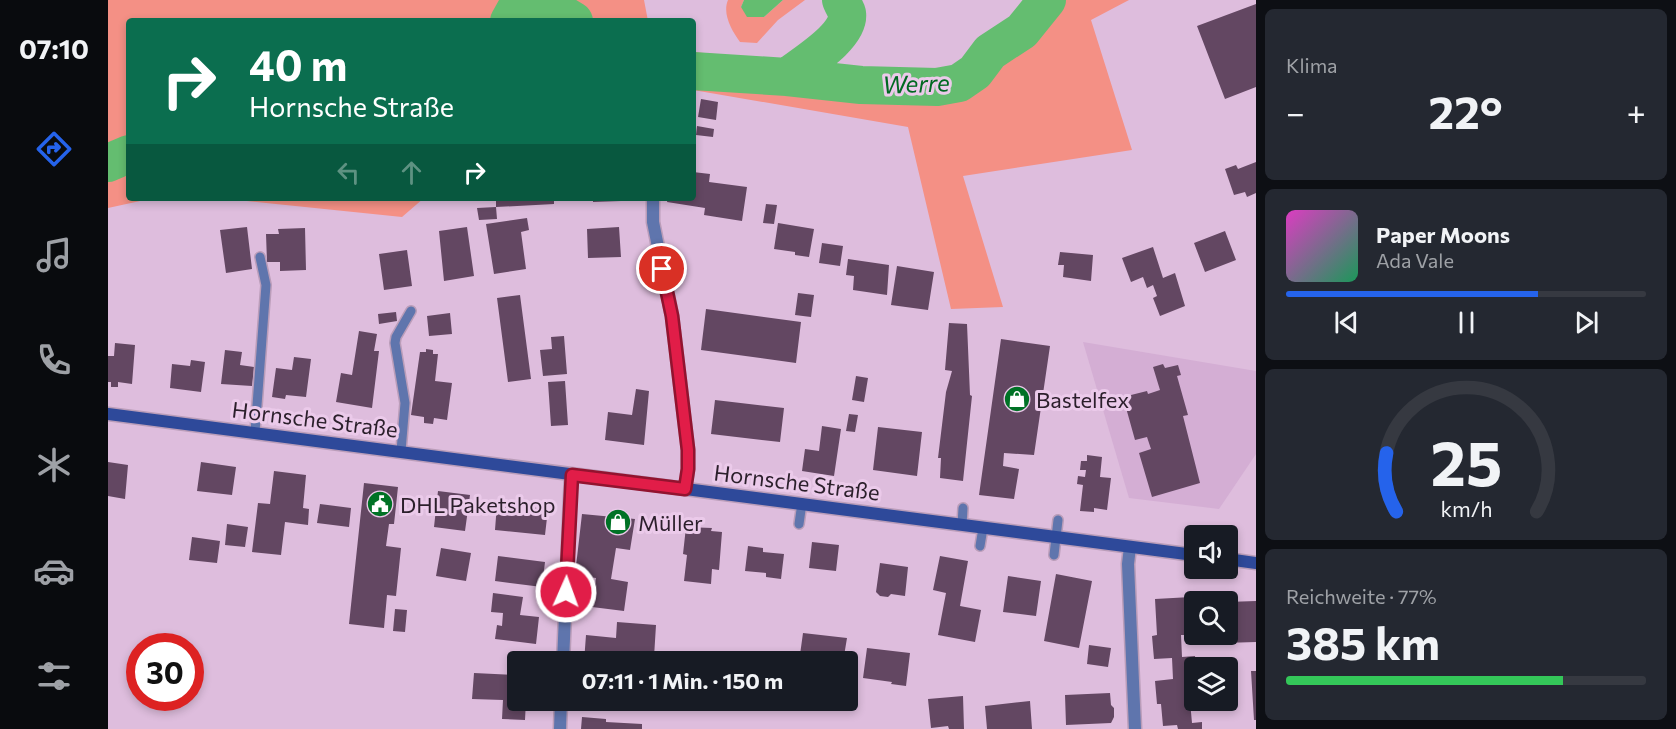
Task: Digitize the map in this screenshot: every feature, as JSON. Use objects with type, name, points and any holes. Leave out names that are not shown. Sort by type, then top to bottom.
[{"type":"main road","name":"Hornsche Straße","points":[[108,414],[1184,554]]},
{"type":"main road","points":[[1238,561],[1256,563]]},
{"type":"street","points":[[653,201],[653,222],[672,316],[688,450],[685,489]]},
{"type":"street","points":[[564,651],[572,475]]},
{"type":"street","points":[[1130,547],[1128,564],[1135,729]]},
{"type":"street","points":[[560,729],[561,711]]},
{"type":"lane","points":[[255,432],[266,285],[260,257]]},
{"type":"lane","points":[[401,452],[405,403],[395,343],[411,311]]},
{"type":"lane","points":[[799,524],[802,503]]},
{"type":"lane","points":[[962,525],[963,508]]},
{"type":"lane","points":[[1054,555],[1058,520]]},
{"type":"lane","points":[[980,546],[983,528]]},
{"type":"shaded area","points":[[108,0],[644,0],[647,18],[126,18],[126,201],[140,201],[108,208]]},
{"type":"shaded area","points":[[728,0],[744,0],[741,7],[764,17],[783,0],[805,0],[778,20],[757,43],[740,42],[737,38],[727,17]]},
{"type":"shaded area","points":[[744,0],[783,0],[764,17],[747,17],[741,7]]},
{"type":"shaded area","points":[[1053,0],[1129,0],[1091,20],[1132,150],[963,176],[1003,307],[951,309],[908,127],[696,91],[696,52],[943,75],[1002,45]]},
{"type":"shaded area","points":[[247,201],[421,201],[402,217]]},
{"type":"shaded area","points":[[1083,342],[1256,371],[1256,454],[1219,509],[1129,498]]},
{"type":"building","points":[[1256,4],[1256,87],[1225,99],[1197,26]]},
{"type":"building","points":[[701,99],[718,102],[716,120],[698,117]]},
{"type":"building","points":[[697,126],[714,129],[713,137],[696,135]]},
{"type":"building","points":[[1256,162],[1256,193],[1247,197],[1245,192],[1234,195],[1225,169],[1236,165],[1238,169]]},
{"type":"building","points":[[696,172],[710,174],[709,182],[747,187],[742,221],[704,215],[705,208],[667,202],[696,201]]},
{"type":"building","points":[[496,201],[554,201],[554,204],[496,207]]},
{"type":"building","points":[[766,204],[777,205],[774,224],[763,223]]},
{"type":"building","points":[[496,207],[497,219],[479,220],[477,208]]},
{"type":"building","points":[[527,218],[529,230],[521,232],[526,269],[494,274],[486,224]]},
{"type":"building","points":[[778,223],[814,229],[809,257],[774,249]]},
{"type":"building","points":[[247,227],[252,269],[226,273],[220,230]]},
{"type":"building","points":[[467,227],[474,276],[444,281],[439,231]]},
{"type":"building","points":[[619,227],[621,257],[588,258],[587,229]]},
{"type":"building","points":[[305,228],[306,270],[280,271],[280,262],[267,262],[266,234],[279,234],[278,229]]},
{"type":"building","points":[[1225,231],[1236,260],[1205,272],[1194,243]]},
{"type":"building","points":[[822,243],[843,246],[840,266],[819,263]]},
{"type":"building","points":[[1153,247],[1163,278],[1175,273],[1185,306],[1160,316],[1153,298],[1157,296],[1153,285],[1147,288],[1143,277],[1131,282],[1122,258]]},
{"type":"building","points":[[407,250],[412,286],[384,290],[379,254]]},
{"type":"building","points":[[1060,252],[1093,255],[1091,281],[1063,277],[1064,265],[1058,265]]},
{"type":"building","points":[[848,259],[889,265],[887,295],[853,290],[854,276],[846,275]]},
{"type":"building","points":[[897,266],[934,272],[928,310],[891,305]]},
{"type":"building","points":[[798,293],[814,295],[811,317],[795,315]]},
{"type":"building","points":[[520,295],[531,379],[508,382],[497,298]]},
{"type":"building","points":[[706,309],[801,322],[796,363],[701,350]]},
{"type":"building","points":[[396,312],[397,321],[379,324],[378,314]]},
{"type":"building","points":[[450,313],[452,334],[429,336],[427,316]]},
{"type":"building","points":[[949,323],[967,324],[970,395],[972,396],[963,481],[940,478],[941,458],[938,458],[946,392],[952,371],[945,370]]},
{"type":"building","points":[[359,331],[377,334],[374,351],[379,351],[372,408],[336,402],[341,373],[352,375]]},
{"type":"building","points":[[564,336],[567,374],[543,376],[540,350],[552,349],[551,337]]},
{"type":"building","name":"Bastelfex","points":[[1001,339],[1050,346],[1034,455],[1004,453],[1003,466],[1019,469],[1014,499],[979,495]]},
{"type":"building","points":[[115,343],[135,345],[132,384],[118,382],[118,387],[111,387],[111,382],[108,382],[108,356],[114,356]]},
{"type":"building","points":[[426,349],[433,350],[433,354],[438,354],[435,381],[452,383],[447,420],[434,418],[433,424],[424,423],[424,417],[411,415],[420,352],[426,352]]},
{"type":"building","points":[[225,350],[242,352],[240,365],[254,367],[252,386],[221,384]]},
{"type":"building","points":[[294,357],[311,359],[306,397],[286,395],[285,399],[272,397],[276,368],[292,370]]},
{"type":"building","points":[[191,360],[205,362],[201,392],[170,388],[172,364],[190,366]]},
{"type":"building","points":[[1163,364],[1165,368],[1178,365],[1181,375],[1177,376],[1188,415],[1183,416],[1200,483],[1152,497],[1139,453],[1151,449],[1147,437],[1135,440],[1123,397],[1160,390],[1153,367]]},
{"type":"building","points":[[856,376],[868,378],[864,402],[852,400]]},
{"type":"building","points":[[565,381],[568,425],[551,426],[548,382]]},
{"type":"building","points":[[636,389],[649,391],[644,445],[605,440],[608,412],[632,415]]},
{"type":"building","points":[[715,400],[784,408],[780,442],[711,434]]},
{"type":"building","points":[[849,414],[858,415],[855,432],[846,431]]},
{"type":"building","points":[[822,426],[841,429],[834,476],[802,471],[805,449],[819,451]]},
{"type":"building","points":[[878,427],[922,432],[917,476],[873,470]]},
{"type":"building","points":[[1087,455],[1102,457],[1100,477],[1111,478],[1107,510],[1094,508],[1094,512],[1080,511],[1083,485],[1077,484],[1078,476],[1085,477],[1086,470],[1080,470],[1081,461],[1087,461]]},
{"type":"building","points":[[108,462],[128,465],[125,499],[108,496]]},
{"type":"building","points":[[201,462],[236,467],[232,495],[197,491]]},
{"type":"building","points":[[274,471],[306,475],[303,508],[309,509],[308,525],[285,522],[281,555],[252,552],[258,503],[270,504]]},
{"type":"building","points":[[364,483],[398,487],[394,524],[389,524],[386,546],[401,548],[396,596],[387,595],[384,628],[349,624]]},
{"type":"building","points":[[438,491],[470,495],[465,531],[434,527]]},
{"type":"building","points":[[320,504],[351,508],[349,527],[317,523]]},
{"type":"building","points":[[497,504],[548,509],[545,535],[495,530]]},
{"type":"building","points":[[582,514],[635,519],[630,550],[616,548],[611,579],[628,582],[624,611],[592,607],[596,578],[575,575]]},
{"type":"building","points":[[227,524],[248,527],[245,547],[225,545]]},
{"type":"building","points":[[686,527],[712,528],[711,531],[722,532],[719,570],[712,569],[711,584],[684,581],[687,555],[683,554]]},
{"type":"building","points":[[192,537],[220,541],[217,563],[189,560]]},
{"type":"building","points":[[812,542],[839,545],[836,571],[809,568]]},
{"type":"building","points":[[748,546],[763,548],[763,552],[784,554],[781,579],[766,577],[766,573],[745,571]]},
{"type":"building","points":[[441,548],[471,553],[466,581],[436,576]]},
{"type":"building","points":[[498,556],[545,562],[542,587],[495,581]]},
{"type":"building","points":[[940,556],[968,561],[960,606],[981,610],[975,642],[938,635],[946,593],[933,590]]},
{"type":"building","points":[[880,563],[908,567],[905,596],[891,594],[888,597],[880,596],[876,592]]},
{"type":"building","points":[[1056,574],[1092,581],[1079,648],[1044,641]]},
{"type":"building","points":[[1008,576],[1041,581],[1036,616],[1003,612]]},
{"type":"building","points":[[493,593],[523,597],[520,615],[539,617],[536,644],[495,639],[497,625],[502,626],[503,613],[491,612]]},
{"type":"building","points":[[1184,597],[1182,657],[1195,656],[1195,657],[1184,657],[1184,711],[1191,711],[1192,723],[1202,722],[1202,729],[1178,729],[1177,725],[1163,726],[1161,704],[1157,704],[1155,681],[1173,679],[1172,658],[1154,659],[1152,636],[1157,635],[1155,599]]},
{"type":"building","points":[[1256,601],[1256,642],[1238,643],[1238,602]]},
{"type":"building","points":[[395,609],[407,610],[405,632],[393,631]]},
{"type":"building","points":[[617,622],[656,625],[654,651],[585,651],[586,635],[616,638]]},
{"type":"building","points":[[803,633],[847,638],[845,651],[801,651]]},
{"type":"building","points":[[1089,645],[1111,648],[1108,667],[1087,664]]},
{"type":"building","points":[[867,648],[910,653],[906,686],[863,678]]},
{"type":"building","points":[[1251,671],[1256,671],[1256,720],[1254,720]]},
{"type":"building","points":[[474,673],[507,674],[507,711],[525,711],[525,720],[502,719],[503,700],[472,699]]},
{"type":"building","points":[[1110,693],[1111,705],[1114,708],[1111,723],[1066,725],[1065,695]]},
{"type":"building","points":[[963,696],[964,729],[949,729],[948,726],[931,728],[928,699]]},
{"type":"building","points":[[1030,701],[1032,729],[987,729],[985,706]]},
{"type":"building","points":[[582,717],[606,719],[606,722],[642,724],[642,729],[581,729]]},
{"type":"waterway","name":"Werre","points":[[511,18],[518,5],[527,0]]},
{"type":"waterway","name":"Werre","points":[[540,0],[569,18]]},
{"type":"waterway","name":"Werre","points":[[787,77],[824,49],[842,31],[847,13],[841,0]]},
{"type":"waterway","name":"Werre","points":[[696,71],[787,77],[861,85],[937,87],[959,83],[975,72],[990,52],[1022,31],[1047,0]]},
{"type":"waterway","name":"Werre","points":[[108,163],[126,155]]},
{"type":"place","name":"Bastelfex","points":[[1017,399]]},
{"type":"place","name":"DHL Paketshop","points":[[380,504]]},
{"type":"place","name":"Müller","points":[[618,522]]},
{"type":"route","points":[[566,592],[572,475],[685,489],[688,450],[672,316],[662,269]]}]
